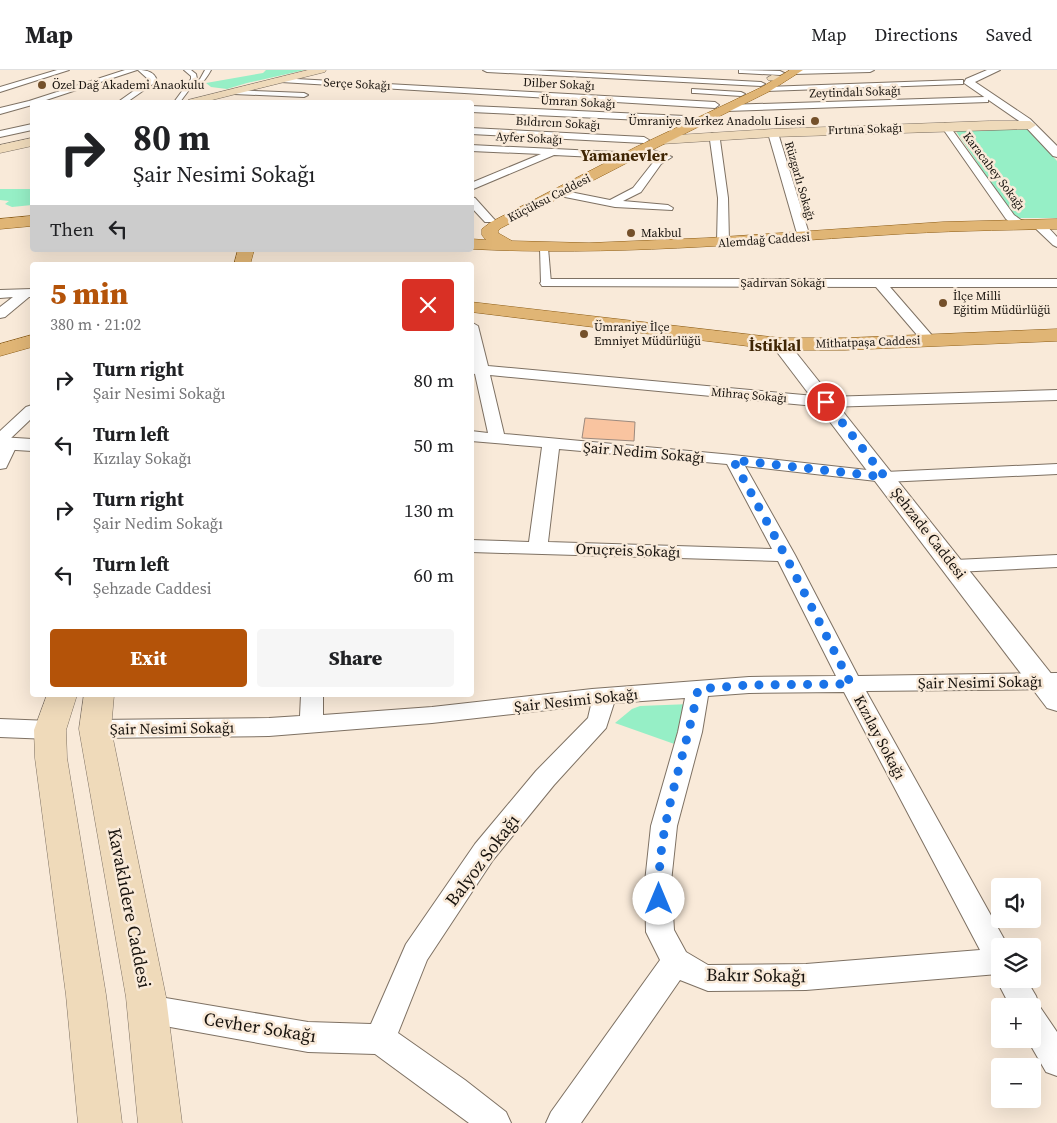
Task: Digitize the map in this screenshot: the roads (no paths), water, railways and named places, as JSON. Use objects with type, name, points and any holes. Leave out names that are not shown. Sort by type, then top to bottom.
[{"type":"main road","points":[[200,100],[321,70]]},
{"type":"main road","name":"Küçüksu Caddesi","points":[[514,247],[499,242],[490,235],[490,229],[496,224],[560,193],[673,128],[742,97],[785,74]]},
{"type":"main road","name":"Fırtına Sokağı","points":[[706,136],[945,126],[1030,125]]},
{"type":"main road","points":[[673,128],[699,130],[710,134],[773,133]]},
{"type":"main road","points":[[673,128],[706,136]]},
{"type":"main road","points":[[673,128],[706,136]]},
{"type":"main road","points":[[0,149],[30,142]]},
{"type":"main road","name":"Küçüksu Caddesi","points":[[474,231],[481,228],[489,220],[622,156]]},
{"type":"main road","points":[[1,225],[30,221]]},
{"type":"main road","name":"Alemdağ Caddesi","points":[[474,244],[544,248],[614,247],[723,242],[943,227],[1057,224]]},
{"type":"main road","name":"Mithatpaşa Caddesi","points":[[474,308],[780,344],[845,344],[1057,335]]},
{"type":"main road","points":[[0,350],[30,342]]},
{"type":"main road","points":[[61,697],[50,730],[51,758],[86,994],[100,1123]]},
{"type":"main road","points":[[50,730],[97,712]]},
{"type":"main road","name":"Kavaklıdere Caddesi","points":[[97,712],[148,1009],[160,1123]]},
{"type":"street","points":[[0,90],[65,70]]},
{"type":"street","points":[[40,100],[133,70]]},
{"type":"street","points":[[125,100],[153,81],[152,77],[142,70]]},
{"type":"street","points":[[179,100],[194,79],[194,75],[187,70]]},
{"type":"street","points":[[184,94],[200,81],[208,70]]},
{"type":"street","points":[[321,70],[331,71]]},
{"type":"street","points":[[487,70],[556,72],[763,86],[960,82],[986,70]]},
{"type":"street","points":[[608,70],[785,74],[870,70]]},
{"type":"street","points":[[995,70],[970,80],[969,83],[1030,125],[1057,153]]},
{"type":"street","points":[[737,71],[785,74]]},
{"type":"street","points":[[551,84],[556,72]]},
{"type":"street","points":[[931,74],[945,82]]},
{"type":"street","points":[[0,79],[50,100]]},
{"type":"street","name":"Dilber Sokağı","points":[[281,80],[721,107]]},
{"type":"street","points":[[960,82],[1018,121],[1030,125]]},
{"type":"street","points":[[684,91],[742,97],[974,93]]},
{"type":"street","name":"Serçe Sokağı","points":[[234,92],[316,95]]},
{"type":"street","points":[[209,98],[244,100]]},
{"type":"street","name":"Zeytindalı Sokağı","points":[[721,107],[985,100]]},
{"type":"street","points":[[0,111],[30,103]]},
{"type":"street","name":"Ümran Sokağı","points":[[474,108],[673,128]]},
{"type":"street","name":"Karacabey Sokağı","points":[[945,126],[1010,216],[1018,222],[1032,225],[1057,243]]},
{"type":"street","points":[[0,134],[30,127]]},
{"type":"street","name":"Bıldırcın Sokağı","points":[[474,131],[643,144],[668,157],[658,162],[637,190],[612,203]]},
{"type":"street","name":"Rüzgarlı Sokağı","points":[[773,133],[804,237]]},
{"type":"street","points":[[706,136],[715,140],[723,198],[723,242]]},
{"type":"street","name":"Ayfer Sokağı","points":[[474,148],[622,156]]},
{"type":"street","points":[[474,187],[555,152]]},
{"type":"street","points":[[560,193],[612,203],[668,208]]},
{"type":"street","points":[[474,203],[489,220]]},
{"type":"street","name":"Şadırvan Sokağı","points":[[544,248],[546,283],[1057,283]]},
{"type":"street","points":[[880,283],[929,340]]},
{"type":"street","points":[[0,294],[29,294]]},
{"type":"street","points":[[0,314],[29,294]]},
{"type":"street","name":"Şehzade Caddesi","points":[[780,344],[954,566],[1050,681],[1057,701]]},
{"type":"street","points":[[474,352],[476,369],[497,438]]},
{"type":"street","name":"Mihraç Sokağı","points":[[476,369],[826,402],[1057,395]]},
{"type":"street","points":[[0,464],[3,442],[30,412]]},
{"type":"street","name":"Şair Nedim Sokağı","points":[[474,436],[733,460],[885,477],[1057,469]]},
{"type":"street","points":[[3,442],[30,445]]},
{"type":"street","points":[[538,548],[551,444]]},
{"type":"street","name":"Kızılay Sokağı","points":[[733,460],[991,944]]},
{"type":"street","name":"Oruçreis Sokağı","points":[[474,546],[785,555]]},
{"type":"street","points":[[954,566],[1057,561]]},
{"type":"street","name":"Şair Nesimi Sokağı","points":[[97,712],[270,727],[432,715],[605,696],[748,685],[1050,681]]},
{"type":"street","points":[[562,1123],[676,961],[660,932],[658,882],[664,826],[690,732],[698,689]]},
{"type":"street","name":"Balyoz Sokağı","points":[[380,1039],[416,953],[484,852],[545,778],[598,722],[605,696]]},
{"type":"street","points":[[311,723],[312,697]]},
{"type":"street","points":[[0,728],[50,730]]},
{"type":"street","name":"Bakır Sokağı","points":[[676,961],[691,971],[708,978],[806,977],[991,962]]},
{"type":"street","name":"Cevher Sokağı","points":[[148,1009],[308,1038],[380,1039]]},
{"type":"street","points":[[1041,1033],[1057,1061]]},
{"type":"street","points":[[380,1039],[454,1091],[495,1123]]},
{"type":"place","name":"Özel Dağ Akademi Anaokulu","points":[[42,85]]},
{"type":"place","name":"Ümraniye Merkez Anadolu Lisesi","points":[[815,121]]},
{"type":"place","name":"Makbul","points":[[631,233]]},
{"type":"place","name":"İlçe Milli Eğitim Müdürlüğü","points":[[943,303]]},
{"type":"place","name":"Ümraniye İlçe Emniyet Müdürlüğü","points":[[584,334]]},
{"type":"district","name":"Yamanevler","points":[[624,155]]},
{"type":"district","name":"İstiklal","points":[[775,345]]}]
